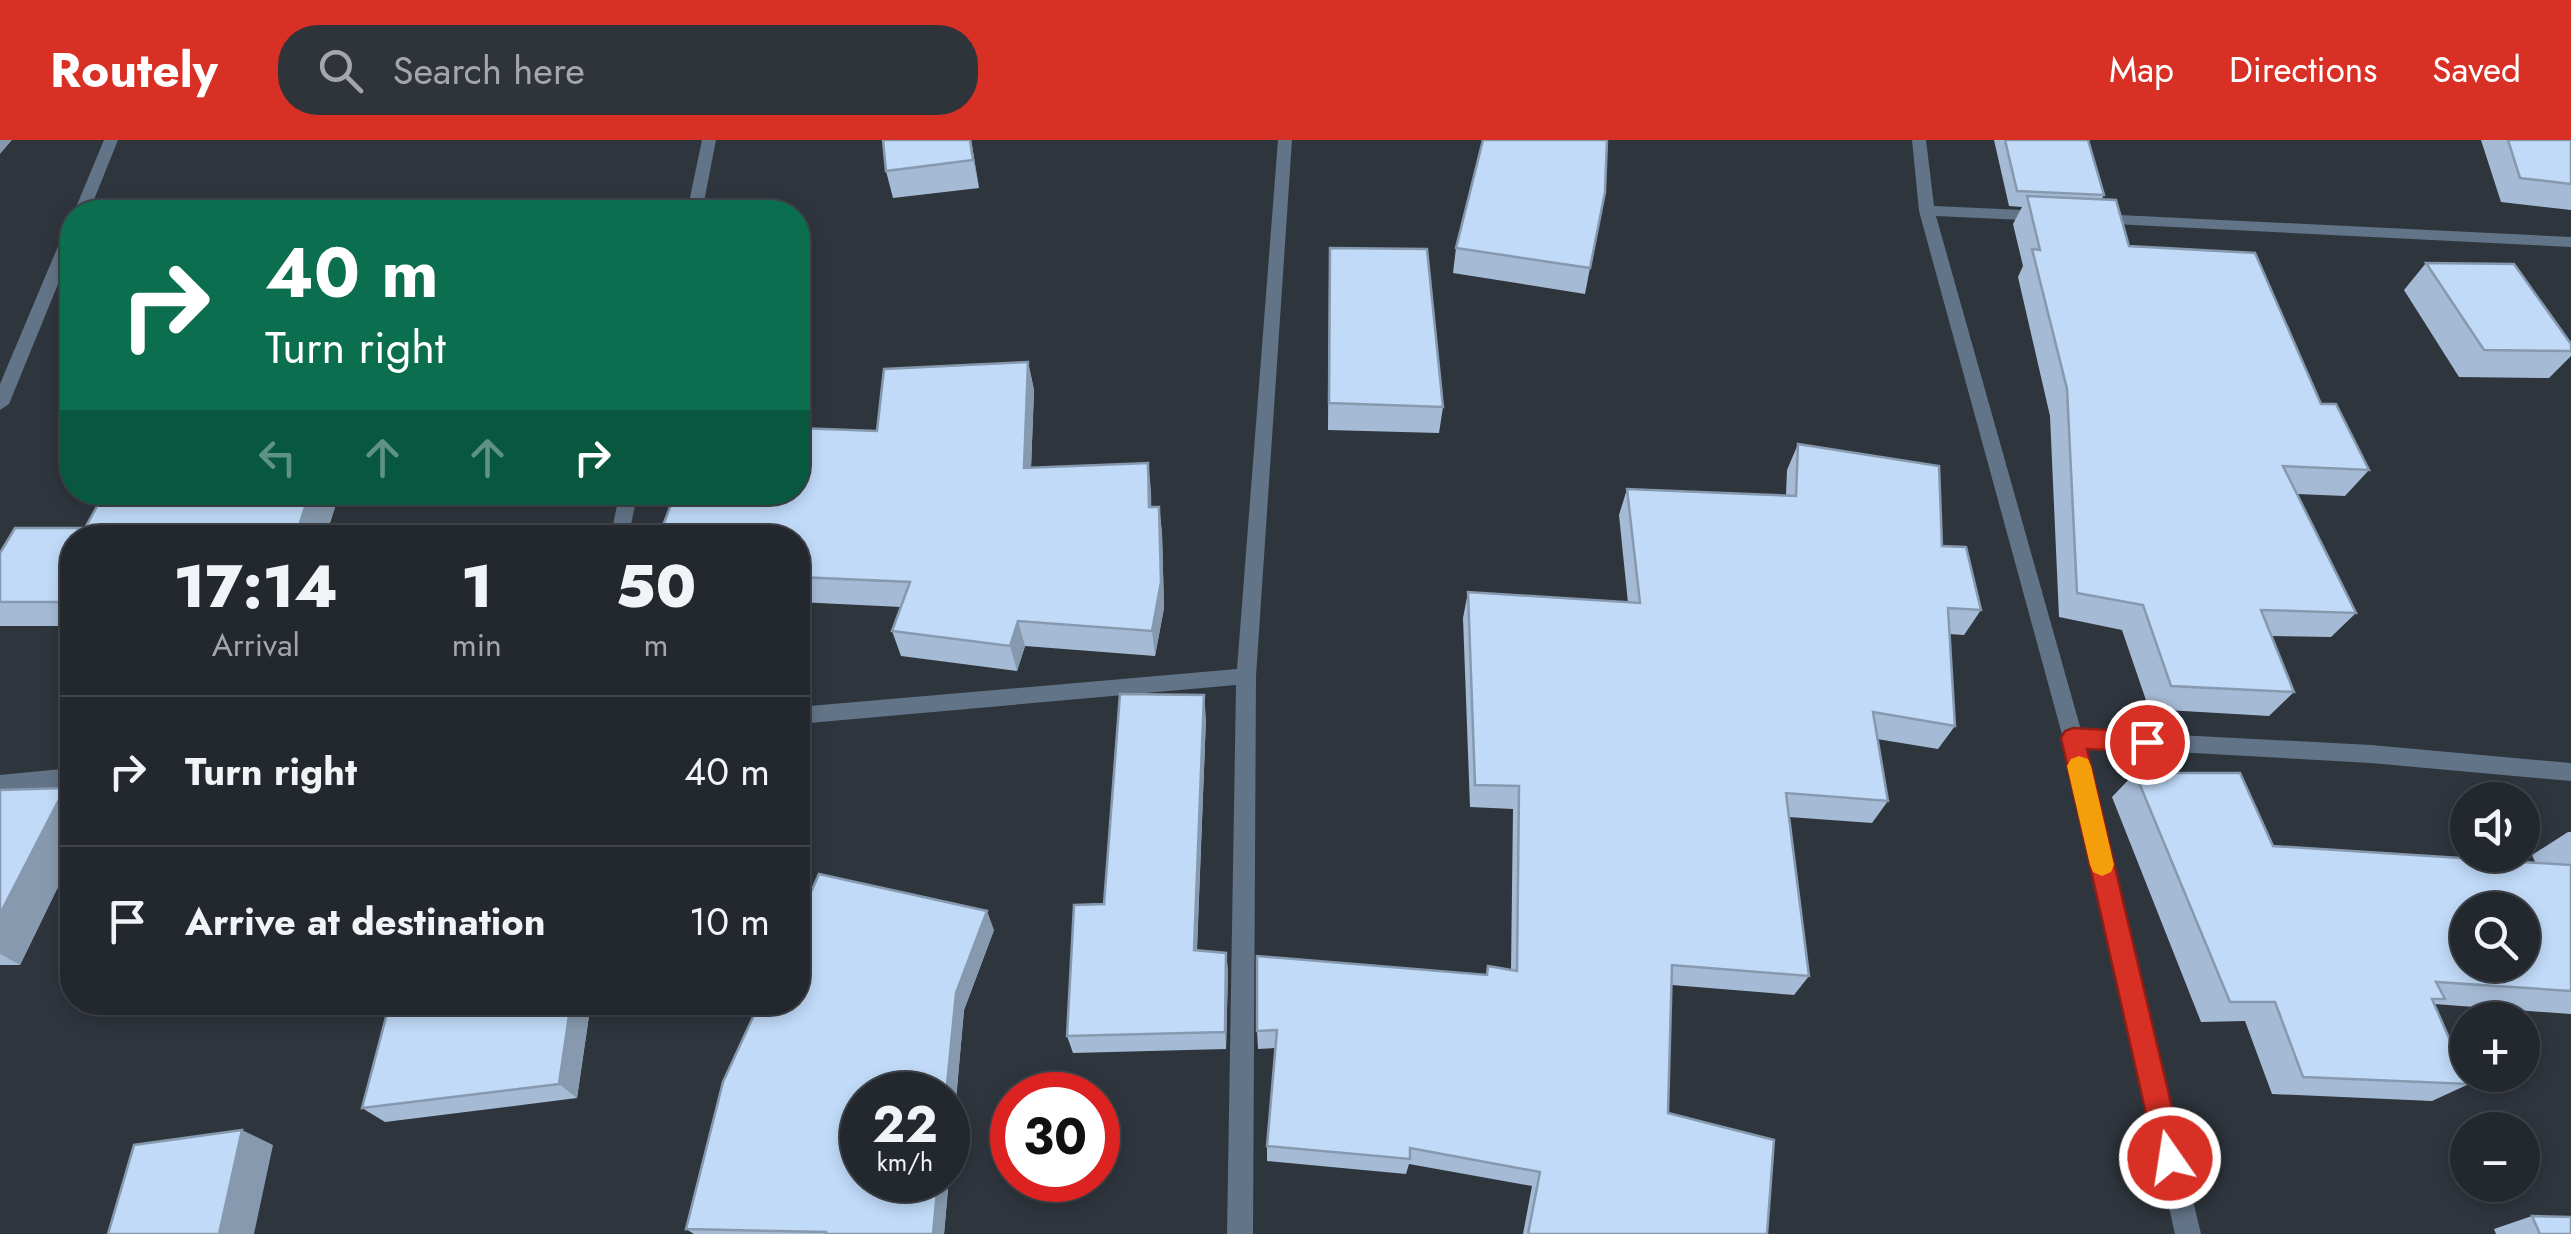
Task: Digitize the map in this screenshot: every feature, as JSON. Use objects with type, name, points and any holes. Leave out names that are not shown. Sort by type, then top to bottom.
[{"type":"street","points":[[85,200],[111,140]]},
{"type":"street","points":[[696,200],[708,140]]},
{"type":"street","points":[[1240,1234],[1246,676],[1285,140]]},
{"type":"street","points":[[1919,140],[1927,211],[2073,738],[2188,1234]]},
{"type":"street","points":[[1927,211],[2064,217]]},
{"type":"street","points":[[2083,218],[2571,242]]},
{"type":"street","points":[[0,404],[60,261]]},
{"type":"street","points":[[810,713],[1246,676]]},
{"type":"street","points":[[2073,738],[2370,754],[2571,772]]},
{"type":"street","points":[[0,784],[60,779]]},
{"type":"building","points":[[883,140],[970,140],[973,160],[886,171]]},
{"type":"building","points":[[1483,140],[1607,140],[1605,192],[1590,268],[1456,248]]},
{"type":"building","points":[[2005,140],[2088,140],[2104,195],[2017,191]]},
{"type":"building","points":[[2508,140],[2571,140],[2571,184],[2520,178]]},
{"type":"building","points":[[2027,196],[2116,200],[2129,246],[2255,253],[2321,404],[2336,404],[2369,470],[2283,466],[2356,613],[2261,610],[2294,692],[2171,686],[2143,605],[2077,593],[2067,389],[2032,249],[2040,250]]},
{"type":"building","points":[[1330,248],[1427,249],[1443,407],[1329,403]]},
{"type":"building","points":[[2426,263],[2514,264],[2571,344],[2571,351],[2484,350]]},
{"type":"building","points":[[1028,362],[1024,468],[1148,463],[1149,507],[1159,507],[1161,582],[1152,631],[1018,621],[1010,646],[892,631],[910,582],[810,578],[810,525],[663,525],[671,505],[810,505],[810,428],[877,431],[884,369]]},
{"type":"building","points":[[1798,444],[1939,466],[1942,546],[1966,547],[1981,610],[1948,608],[1955,726],[1873,712],[1888,801],[1786,793],[1809,976],[1672,965],[1668,1113],[1774,1140],[1767,1234],[1528,1234],[1540,1172],[1410,1148],[1410,1159],[1267,1146],[1277,1030],[1257,1031],[1257,956],[1487,975],[1488,966],[1517,971],[1519,786],[1475,785],[1468,592],[1640,603],[1627,489],[1796,496]]},
{"type":"building","points":[[98,505],[306,505],[299,525],[87,525]]},
{"type":"building","points":[[15,528],[60,528],[60,602],[0,602],[0,553]]},
{"type":"building","points":[[1120,694],[1204,695],[1194,950],[1226,953],[1225,1032],[1067,1036],[1074,905],[1104,904]]},
{"type":"building","points":[[2135,773],[2240,773],[2273,846],[2450,857],[2450,872],[2540,872],[2540,863],[2571,865],[2571,991],[2436,982],[2445,999],[2432,999],[2450,1040],[2450,1083],[2303,1077],[2275,1002],[2230,1002]]},
{"type":"building","points":[[60,788],[60,798],[0,914],[0,790]]},
{"type":"building","points":[[819,874],[987,911],[956,993],[948,1072],[840,1072],[840,1202],[936,1202],[933,1234],[686,1229],[723,1082],[754,1015],[810,1015],[810,894]]},
{"type":"building","points":[[387,1015],[569,1015],[559,1084],[362,1108]]},
{"type":"building","points":[[242,1130],[219,1234],[108,1234],[134,1145]]},
{"type":"building","points":[[2532,1216],[2571,1217],[2571,1234],[2540,1234]]},
{"type":"slow traffic","points":[[2079,766],[2102,865]]},
{"type":"route","points":[[2147,742],[2073,738],[2170,1158]]}]
